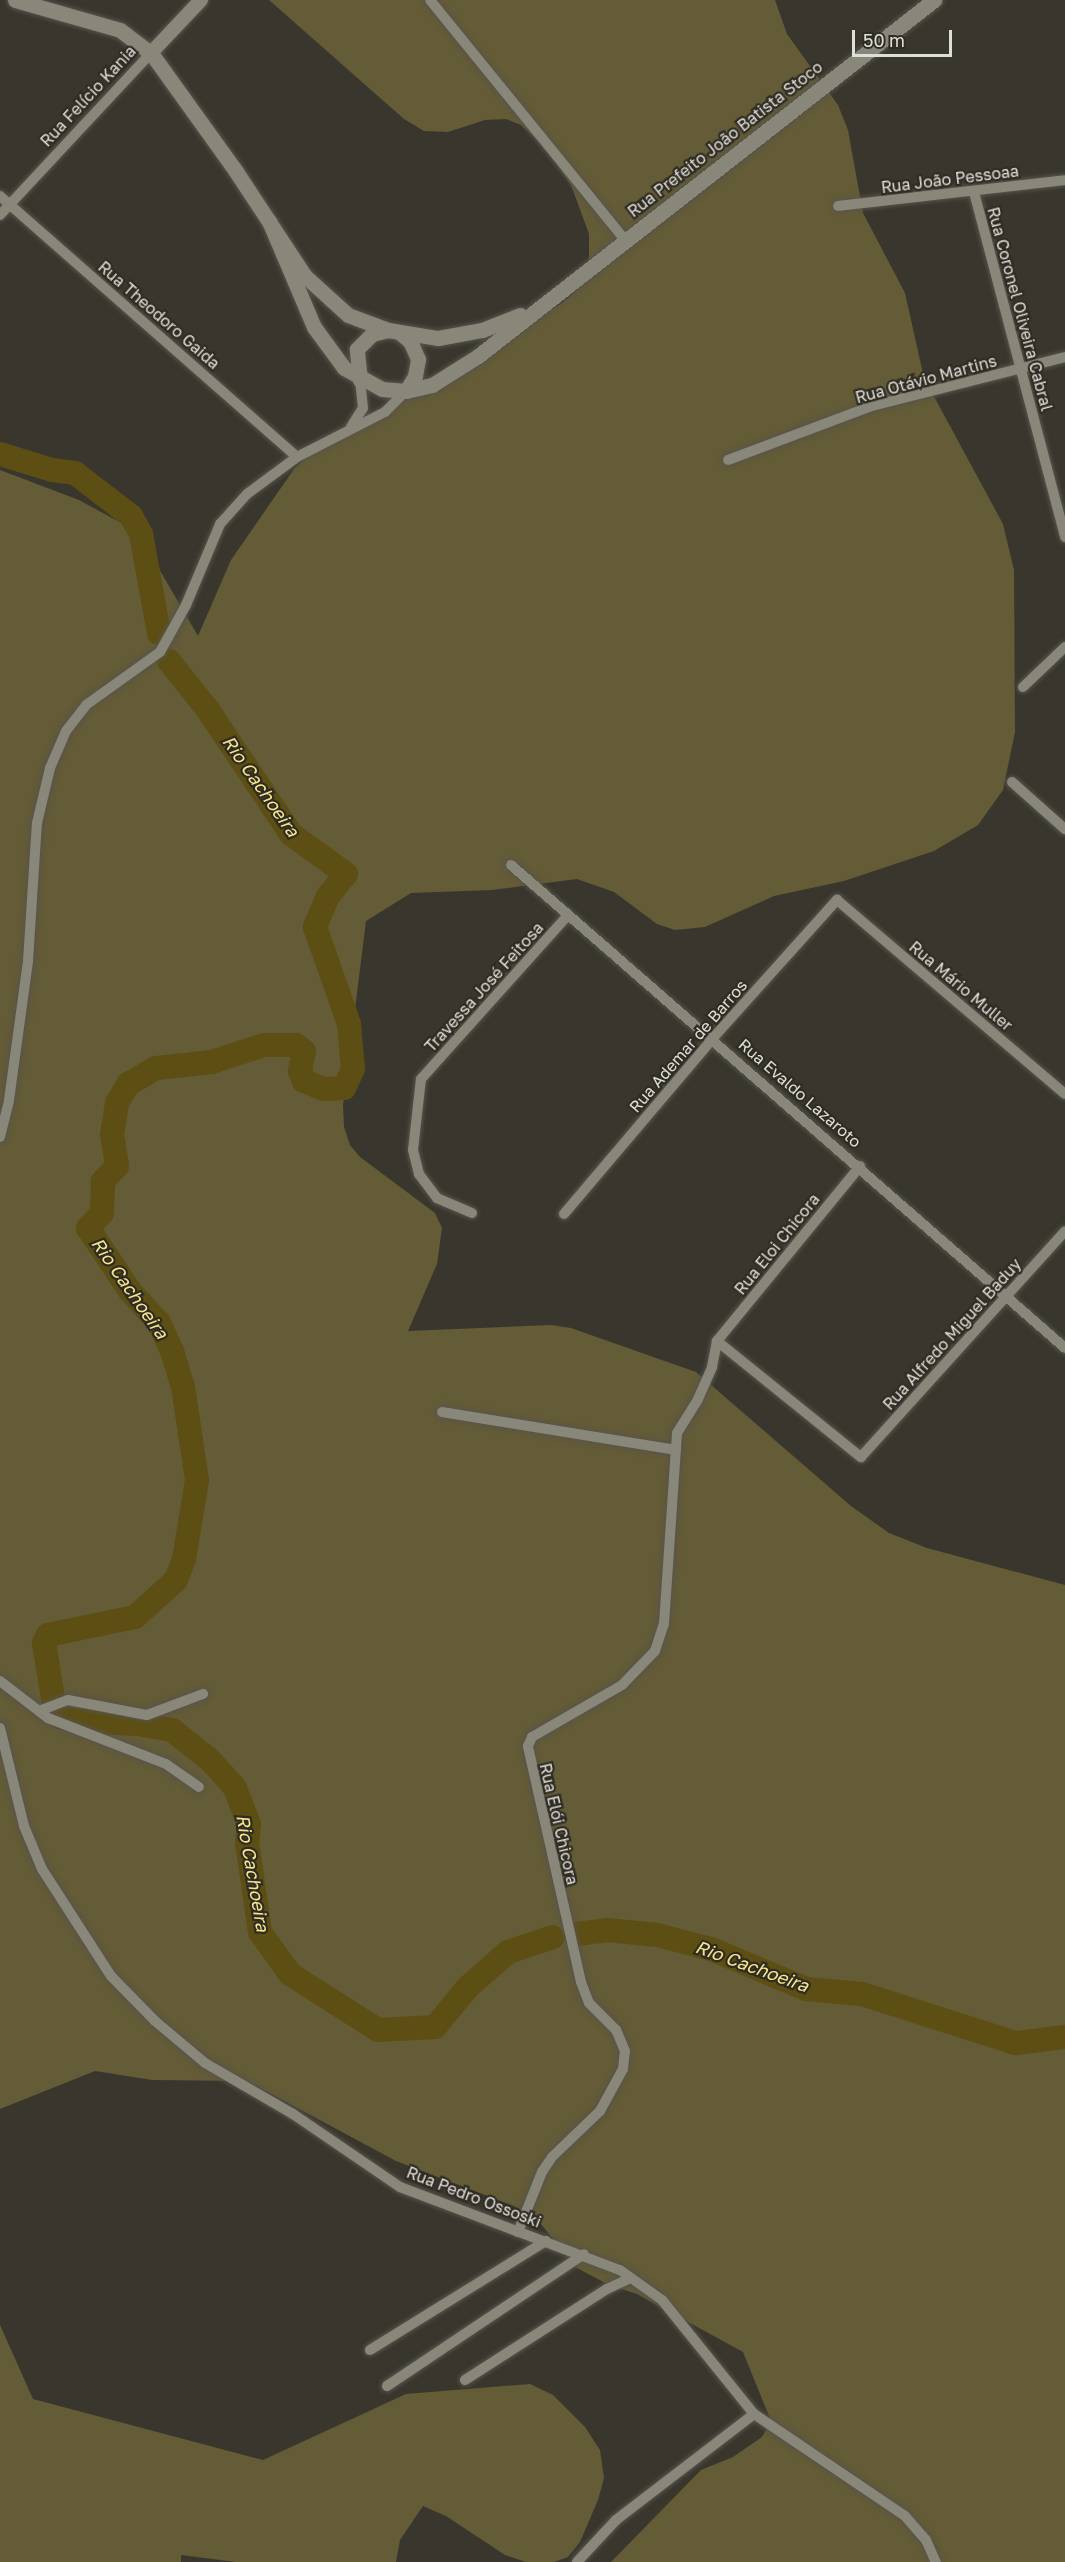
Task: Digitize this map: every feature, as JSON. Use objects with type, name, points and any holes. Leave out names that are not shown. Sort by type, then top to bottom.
[{"type":"main road","name":"Rua Prefeito João Batista Stoco","points":[[15,0],[120,30],[151,53],[317,290],[348,315],[394,332],[438,338],[468,334],[539,306]]},
{"type":"main road","name":"Rua Prefeito João Batista Stoco","points":[[269,221],[289,274],[322,342],[360,380],[382,389],[406,391],[442,379],[934,0]]},
{"type":"main road","points":[[360,380],[357,350],[372,334],[394,332],[410,341],[418,359],[415,376],[406,391]]},
{"type":"street","name":"Rua Felício Kania","points":[[0,215],[201,0]]},
{"type":"street","points":[[430,0],[625,240]]},
{"type":"street","name":"Rua João Pessoaa","points":[[838,206],[1065,180]]},
{"type":"street","name":"Rua Coronel Oliveira Cabral","points":[[974,192],[1065,537]]},
{"type":"street","name":"Rua Theodoro Gaida","points":[[0,196],[297,457]]},
{"type":"street","name":"Rua Otávio Martins","points":[[728,460],[872,406],[1065,357]]},
{"type":"street","points":[[351,427],[363,408],[360,380]]},
{"type":"street","points":[[0,1137],[28,961],[36,823],[50,768],[66,731],[86,705],[165,645],[219,524],[247,494],[297,457],[351,427],[385,412],[406,391]]},
{"type":"street","points":[[1023,687],[1065,647]]},
{"type":"street","points":[[1012,782],[1065,830]]},
{"type":"street","name":"Rua Evaldo Lazaroto","points":[[511,865],[860,1166],[1065,1348]]},
{"type":"street","name":"Rua Ademar de Barros","points":[[564,1214],[713,1038],[837,900]]},
{"type":"street","name":"Rua Mário Muller","points":[[837,900],[1065,1094]]},
{"type":"street","name":"Travessa José Feitosa","points":[[472,1213],[437,1198],[419,1174],[413,1150],[421,1078],[568,915]]},
{"type":"street","name":"Rua Eloi Chicora","points":[[717,1341],[860,1166]]},
{"type":"street","name":"Rua Alfredo Miguel Baduy","points":[[717,1341],[861,1457],[1065,1231]]},
{"type":"street","name":"Rua Elói Chicora","points":[[518,2232],[542,2172],[552,2157],[600,2111],[623,2069],[625,2050],[616,2030],[589,2003],[581,1982],[528,1746],[532,1737],[622,1684],[655,1651],[664,1624],[677,1433],[699,1399],[712,1367],[717,1341]]},
{"type":"street","points":[[442,1412],[676,1450]]},
{"type":"street","points":[[0,1681],[39,1711],[83,1734],[166,1764],[199,1787]]},
{"type":"street","points":[[39,1711],[69,1700],[147,1715],[202,1694]]},
{"type":"street","name":"Rua Pedro Ossoski","points":[[0,1728],[24,1826],[42,1869],[111,1976],[155,2021],[205,2063],[293,2114],[400,2187],[518,2232],[584,2254],[631,2278],[662,2300],[754,2414],[905,2516],[926,2540],[936,2562]]},
{"type":"street","points":[[370,2349],[546,2241]]},
{"type":"street","points":[[387,2386],[584,2254]]},
{"type":"street","points":[[465,2380],[607,2289],[631,2278]]},
{"type":"street","points":[[577,2562],[634,2505],[754,2414]]},
{"type":"shaded area","points":[[269,0],[775,0],[787,34],[838,105],[848,130],[863,213],[905,293],[924,378],[1003,524],[1014,570],[1015,732],[1003,790],[978,825],[934,851],[844,881],[774,896],[705,927],[675,930],[657,924],[614,892],[577,879],[492,890],[411,893],[366,921],[343,1105],[344,1127],[350,1145],[360,1157],[435,1213],[442,1228],[437,1264],[408,1331],[551,1325],[571,1328],[696,1372],[851,1506],[889,1533],[927,1548],[1065,1585],[1065,2562],[611,2562],[701,2470],[733,2457],[762,2437],[771,2421],[743,2352],[637,2294],[609,2285],[577,2268],[540,2223],[514,2206],[396,2161],[247,2081],[152,2080],[95,2071],[0,2109],[0,470],[79,500],[125,525],[151,555],[198,636],[231,560],[294,469],[314,450],[401,401],[487,342],[561,304],[576,291],[589,268],[589,234],[571,185],[545,147],[521,125],[506,119],[485,120],[448,132],[424,131],[404,119]]},
{"type":"shaded area","points":[[0,2325],[33,2399],[263,2460],[406,2394],[530,2384],[553,2395],[585,2427],[600,2450],[604,2478],[598,2500],[580,2542],[568,2557],[554,2562],[526,2562],[505,2555],[446,2516],[423,2506],[400,2540],[396,2562],[236,2562],[181,2555],[181,2562],[0,2562]]},
{"type":"waterway","name":"Rio Cachoeira","points":[[0,454],[52,470],[75,473],[131,516],[141,534],[159,633]]},
{"type":"waterway","name":"Rio Cachoeira","points":[[169,661],[208,710],[291,834],[346,874],[328,896],[315,927],[349,1024],[353,1069],[344,1088],[324,1089],[304,1081],[300,1071],[304,1051],[296,1045],[264,1045],[212,1062],[156,1068],[128,1084],[117,1103],[112,1134],[117,1166],[103,1181],[102,1213],[88,1228],[130,1291],[159,1323],[172,1351],[183,1387],[197,1480],[184,1559],[176,1580],[135,1617],[48,1635],[44,1643],[55,1711],[59,1717],[77,1721],[138,1724],[172,1730],[210,1760],[235,1788],[249,1824],[247,1842],[260,1932],[290,1974],[378,2030],[435,2027],[468,1987],[508,1952],[553,1937]]},
{"type":"waterway","name":"Rio Cachoeira","points":[[576,1934],[607,1930],[657,1935],[711,1949],[806,1989],[862,1994],[1016,2043],[1065,2037]]}]
